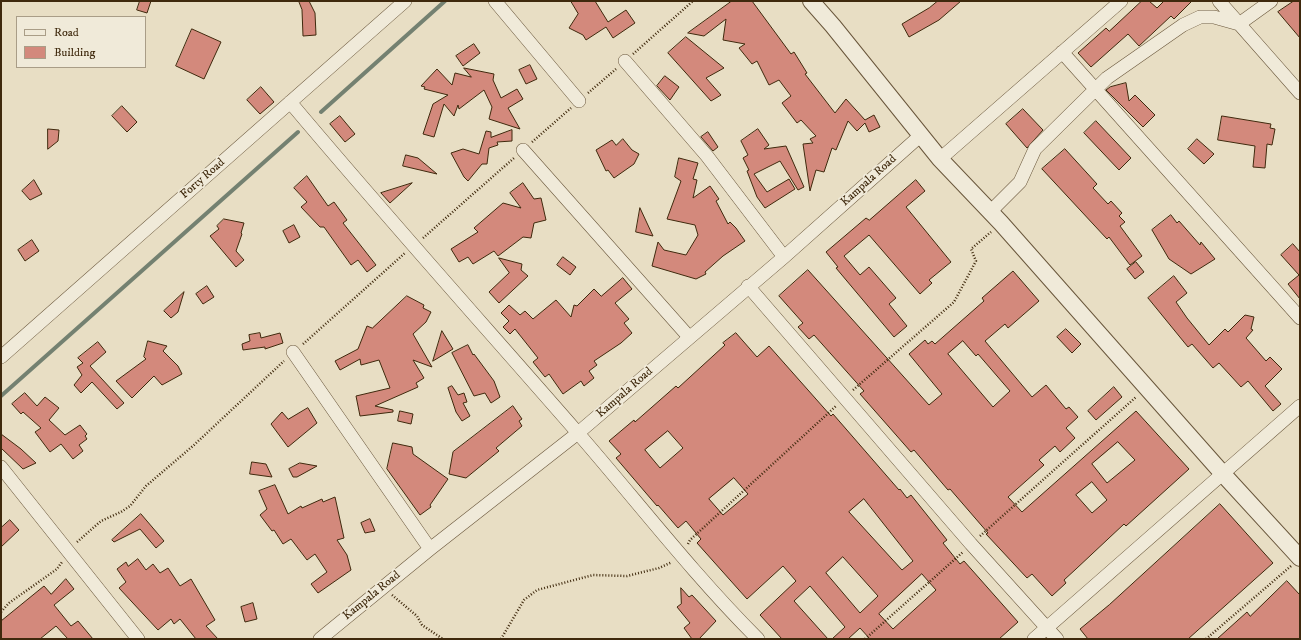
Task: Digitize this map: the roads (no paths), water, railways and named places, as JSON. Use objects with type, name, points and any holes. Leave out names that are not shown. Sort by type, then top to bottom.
[{"type":"street","name":"Forty Road","points":[[1,357],[405,1]]},
{"type":"street","points":[[496,1],[579,101]]},
{"type":"street","points":[[810,1],[833,26],[940,159],[995,218],[1147,388],[1297,560]]},
{"type":"street","points":[[940,159],[1121,1]]},
{"type":"street","points":[[1219,1],[1300,93]]},
{"type":"street","points":[[995,218],[1020,182],[1036,149],[1064,122],[1094,88],[1183,25],[1200,17],[1214,16],[1225,21],[1239,24],[1270,1]]},
{"type":"street","points":[[1062,52],[1300,318]]},
{"type":"street","points":[[625,61],[707,156],[784,256]]},
{"type":"street","points":[[290,102],[413,247],[578,433],[682,557],[758,639]]},
{"type":"street","name":"Kampala Road","points":[[320,639],[382,587],[578,433],[784,256],[920,136]]},
{"type":"street","points":[[523,150],[689,337]]},
{"type":"street","points":[[748,286],[972,544],[1057,639]]},
{"type":"street","points":[[293,352],[430,549]]},
{"type":"street","points":[[1034,639],[1300,406]]},
{"type":"street","points":[[1,466],[138,639]]},
{"type":"waterway","points":[[321,112],[445,1]]},
{"type":"waterway","points":[[1,396],[298,132]]}]
